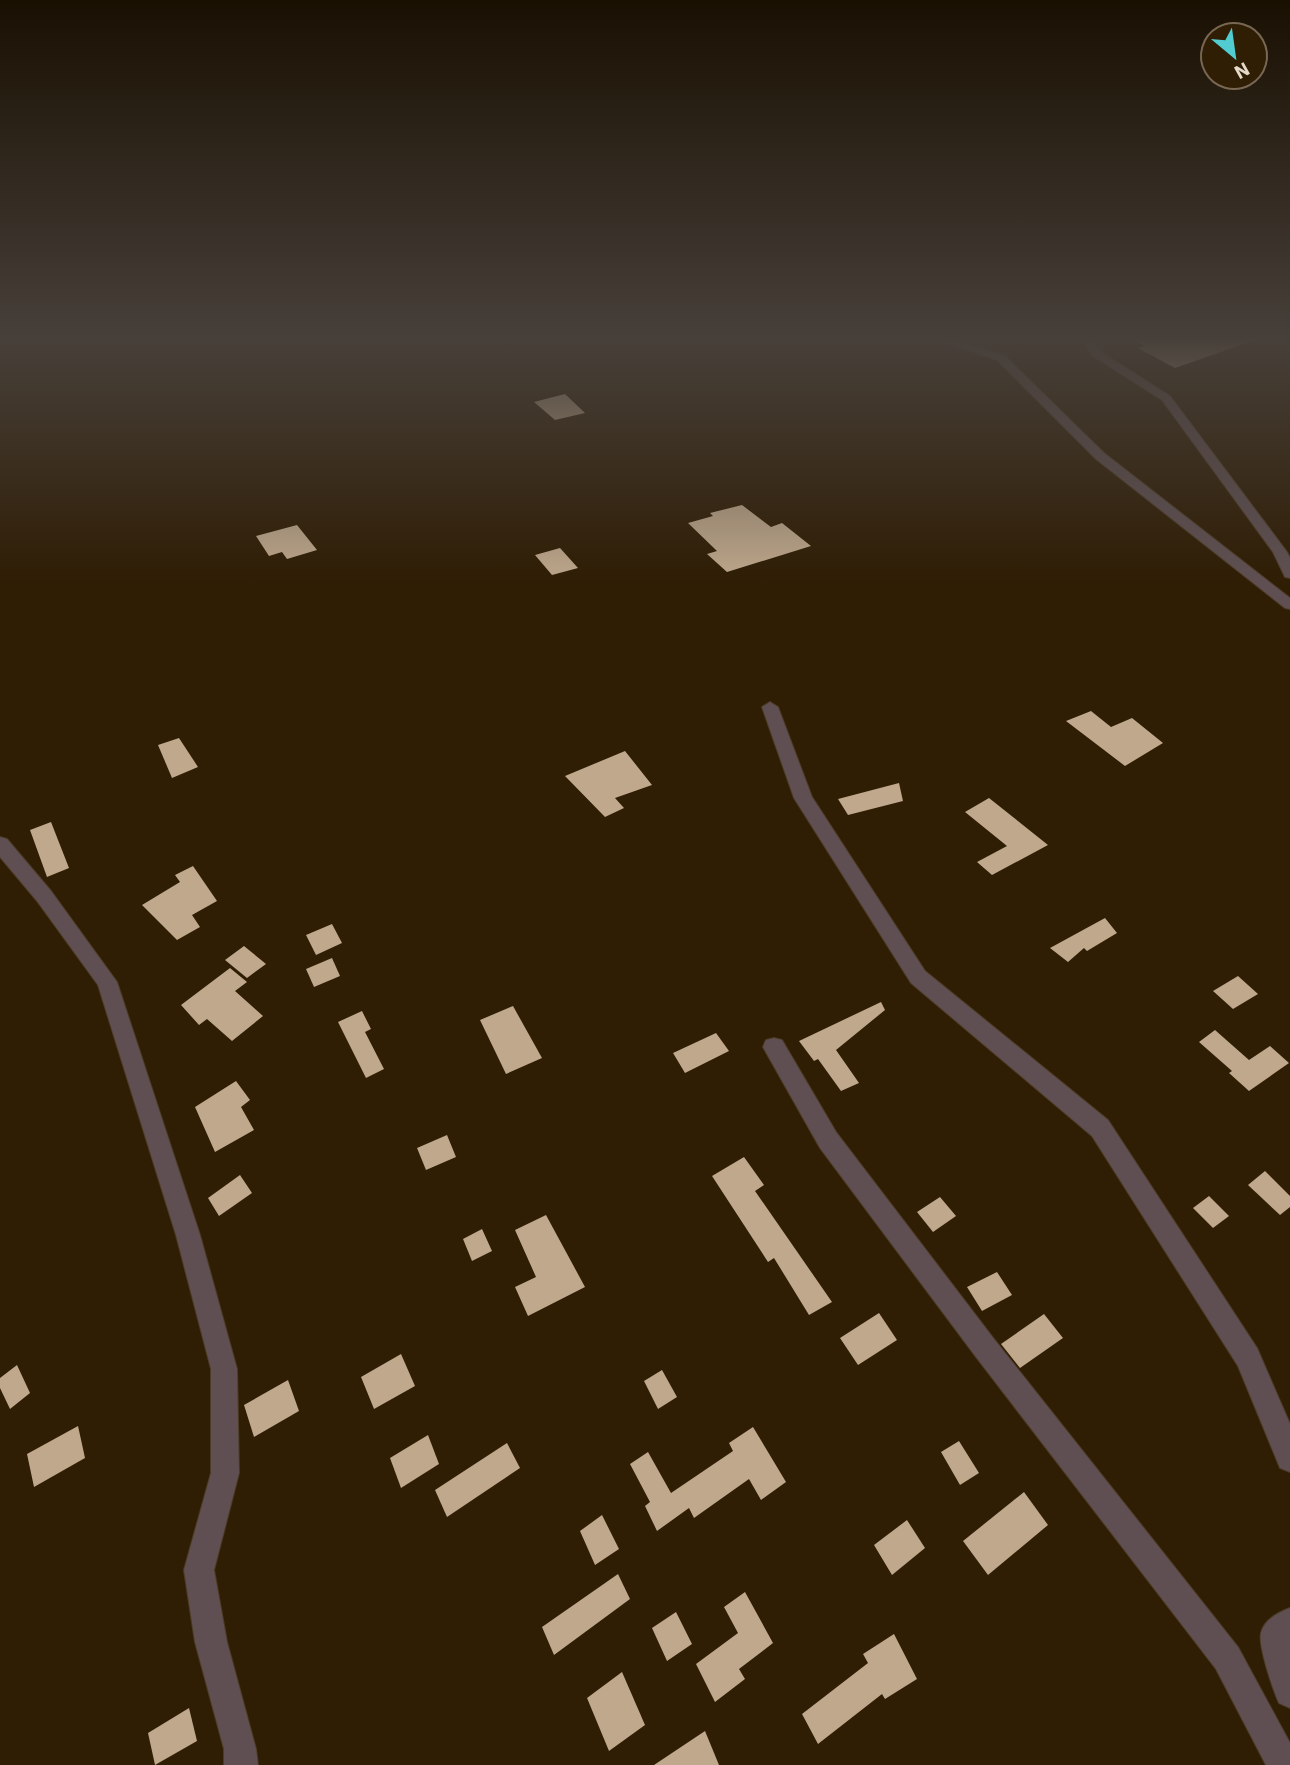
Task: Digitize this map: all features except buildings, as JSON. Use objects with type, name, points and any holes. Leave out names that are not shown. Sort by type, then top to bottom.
[{"type":"street","points":[[1063,419],[1100,456],[1290,605]]},
{"type":"street","points":[[1182,419],[1280,552],[1290,574]]},
{"type":"street","points":[[770,707],[803,798],[918,977],[1100,1128],[1248,1357],[1290,1458]]},
{"type":"street","points":[[0,844],[44,896],[107,982],[188,1236],[224,1370],[225,1473],[199,1570],[211,1642],[240,1749],[241,1765]]},
{"type":"street","points":[[774,1047],[828,1140],[985,1348],[1227,1658],[1284,1765]]},
{"type":"street","points":[[1290,1623],[1276,1635],[1290,1692]]}]
